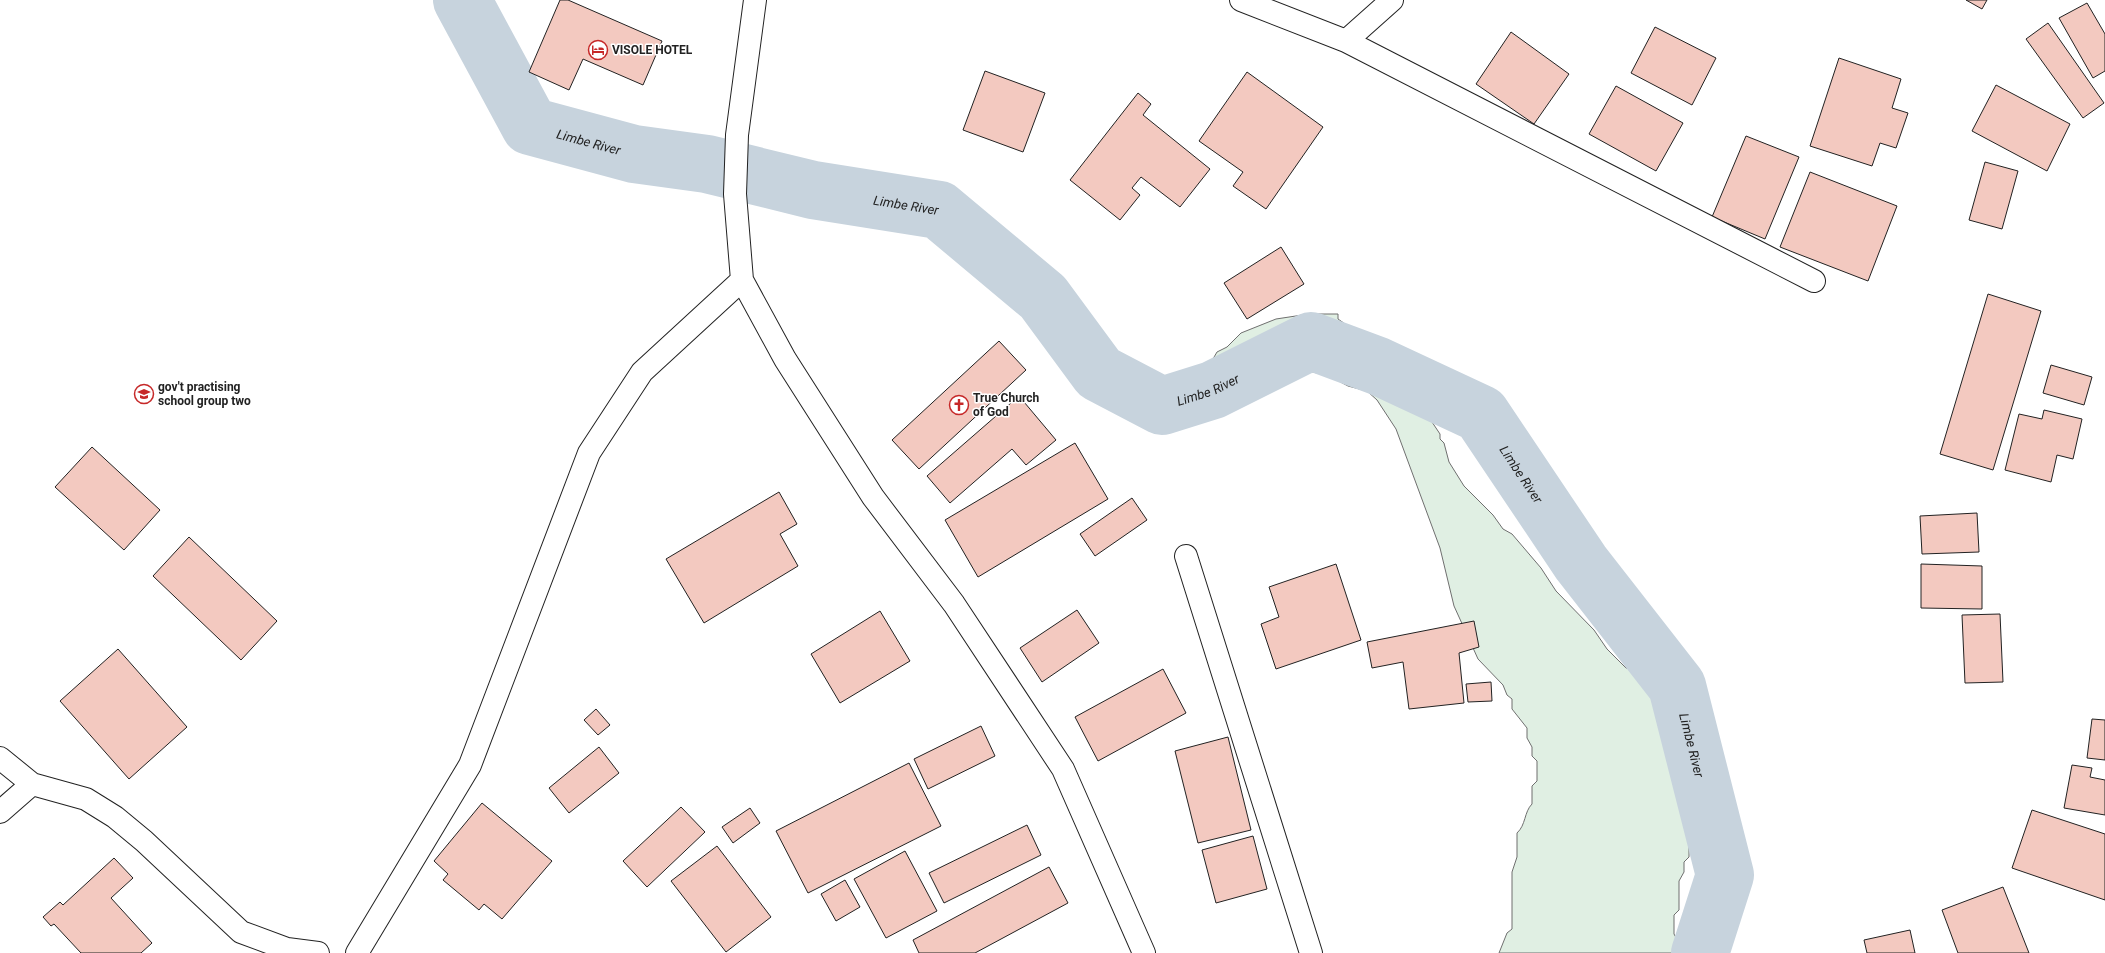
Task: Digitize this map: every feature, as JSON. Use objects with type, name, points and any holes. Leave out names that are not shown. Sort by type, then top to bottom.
[{"type":"street","points":[[755,0],[737,135],[735,194],[742,280],[785,360],[873,497],[954,604],[1063,769],[1144,953]]},
{"type":"street","points":[[1241,0],[1346,41],[1814,282]]},
{"type":"street","points":[[1346,41],[1392,0]]},
{"type":"street","points":[[357,953],[470,765],[589,452],[642,372],[742,280]]},
{"type":"street","points":[[1186,556],[1311,953]]},
{"type":"street","points":[[0,758],[32,784],[86,799],[116,817],[144,841],[241,932],[285,951],[318,953]]},
{"type":"street","points":[[0,812],[32,784]]},
{"type":"green space","points":[[1309,314],[1338,314],[1338,319],[1358,333],[1377,338],[1382,343],[1396,347],[1406,357],[1416,371],[1416,376],[1425,396],[1425,405],[1430,414],[1430,419],[1440,434],[1440,439],[1444,443],[1449,462],[1464,486],[1493,515],[1503,529],[1512,534],[1541,568],[1556,591],[1594,630],[1607,649],[1626,668],[1636,670],[1655,690],[1655,695],[1678,720],[1692,739],[1701,760],[1704,774],[1703,808],[1702,818],[1697,830],[1694,833],[1694,843],[1689,847],[1689,857],[1684,862],[1684,872],[1679,881],[1679,910],[1674,915],[1674,934],[1679,943],[1679,953],[1499,953],[1507,933],[1512,929],[1512,872],[1517,857],[1517,833],[1522,826],[1529,807],[1532,804],[1532,786],[1537,781],[1537,761],[1532,756],[1532,747],[1527,738],[1527,728],[1512,709],[1512,699],[1507,695],[1503,685],[1478,659],[1454,606],[1440,548],[1396,429],[1377,400],[1367,391],[1348,386],[1329,376],[1309,371],[1285,371],[1280,376],[1270,376],[1257,388],[1250,393],[1241,395],[1237,400],[1217,400],[1213,390],[1208,386],[1208,381],[1203,376],[1217,352],[1227,347],[1241,333],[1276,319]]},
{"type":"building","name":"VISOLE HOTEL","points":[[560,0],[568,0],[662,41],[643,85],[583,59],[569,90],[529,72]]},
{"type":"building","points":[[1966,0],[1987,0],[1982,9]]},
{"type":"building","points":[[2087,3],[2105,34],[2105,71],[2093,78],[2059,18]]},
{"type":"building","points":[[2048,23],[2104,103],[2083,118],[2026,39]]},
{"type":"building","points":[[1655,27],[1716,58],[1692,105],[1631,73]]},
{"type":"building","points":[[1511,32],[1569,74],[1534,124],[1476,84]]},
{"type":"building","points":[[1839,58],[1901,79],[1892,108],[1908,113],[1896,148],[1880,143],[1872,166],[1810,146]]},
{"type":"building","points":[[985,71],[1045,93],[1023,152],[963,130]]},
{"type":"building","points":[[1247,72],[1323,127],[1266,209],[1233,186],[1243,172],[1199,141]]},
{"type":"building","points":[[1996,85],[2070,124],[2047,171],[1972,131]]},
{"type":"building","points":[[1616,86],[1683,123],[1656,171],[1589,134]]},
{"type":"building","points":[[1138,93],[1151,104],[1143,115],[1210,169],[1180,207],[1141,177],[1132,188],[1140,195],[1120,220],[1070,180]]},
{"type":"building","points":[[1746,136],[1799,157],[1765,239],[1712,217]]},
{"type":"building","points":[[1985,162],[2018,171],[2002,229],[1969,220]]},
{"type":"building","points":[[1810,172],[1897,206],[1868,281],[1780,247]]},
{"type":"building","points":[[1281,247],[1304,284],[1247,319],[1224,283]]},
{"type":"building","points":[[1988,294],[2041,311],[1993,470],[1940,454]]},
{"type":"building","name":"True Church of God","points":[[999,341],[1026,370],[919,469],[892,440]]},
{"type":"building","points":[[2051,365],[2092,377],[2084,405],[2043,393]]},
{"type":"building","points":[[1019,396],[1056,440],[1026,465],[1012,449],[950,503],[927,476]]},
{"type":"building","points":[[2044,410],[2082,419],[2073,459],[2057,455],[2051,482],[2005,470],[2019,414],[2042,419]]},
{"type":"building","points":[[1075,443],[1108,499],[978,577],[945,520]]},
{"type":"building","points":[[92,447],[160,510],[124,550],[55,487]]},
{"type":"building","points":[[779,492],[797,524],[780,534],[798,566],[704,623],[666,559]]},
{"type":"building","points":[[1132,498],[1147,520],[1095,556],[1080,534]]},
{"type":"building","points":[[1977,513],[1979,552],[1922,554],[1920,516]]},
{"type":"building","points":[[189,537],[277,621],[241,660],[153,576]]},
{"type":"building","points":[[1336,564],[1361,640],[1276,669],[1261,624],[1279,617],[1269,587]]},
{"type":"building","points":[[1921,564],[1982,566],[1982,609],[1921,608]]},
{"type":"building","points":[[1077,610],[1099,643],[1042,682],[1020,648]]},
{"type":"building","points":[[880,611],[910,661],[840,703],[811,654]]},
{"type":"building","points":[[2000,614],[2003,682],[1965,683],[1962,615]]},
{"type":"building","points":[[1474,621],[1479,647],[1459,653],[1464,703],[1409,709],[1403,662],[1372,668],[1367,642]]},
{"type":"building","points":[[118,649],[187,727],[129,779],[60,701]]},
{"type":"building","points":[[1163,669],[1186,713],[1098,761],[1075,717]]},
{"type":"building","points":[[1491,682],[1492,701],[1468,702],[1466,684]]},
{"type":"building","points":[[596,709],[610,725],[598,735],[584,720]]},
{"type":"building","points":[[2092,719],[2105,720],[2105,760],[2087,758]]},
{"type":"building","points":[[981,726],[995,756],[928,789],[914,759]]},
{"type":"building","points":[[1228,737],[1251,830],[1198,843],[1175,751]]},
{"type":"building","points":[[599,747],[619,773],[569,813],[549,788]]},
{"type":"building","points":[[909,763],[941,826],[808,893],[776,831]]},
{"type":"building","points":[[2072,765],[2092,768],[2090,777],[2105,780],[2105,815],[2064,808]]},
{"type":"building","points":[[482,803],[552,861],[502,919],[484,904],[479,910],[443,880],[448,874],[434,861]]},
{"type":"building","points":[[681,807],[705,832],[647,887],[623,861]]},
{"type":"building","points":[[750,808],[760,823],[733,843],[722,827]]},
{"type":"building","points":[[2032,810],[2105,834],[2105,900],[2012,868]]},
{"type":"building","points":[[1027,825],[1041,855],[944,903],[929,873]]},
{"type":"building","points":[[1253,836],[1267,889],[1216,903],[1202,850]]},
{"type":"building","points":[[717,846],[771,917],[726,952],[671,881]]},
{"type":"building","points":[[905,851],[937,911],[886,938],[854,879]]},
{"type":"building","points":[[114,858],[133,878],[111,898],[152,943],[141,953],[81,953],[54,924],[51,926],[43,917],[60,902],[63,905]]},
{"type":"building","points":[[1049,867],[1068,903],[975,953],[919,953],[913,940]]},
{"type":"building","points":[[845,880],[860,907],[836,921],[821,894]]},
{"type":"building","points":[[2003,887],[2029,953],[1958,953],[1942,910]]},
{"type":"building","points":[[1910,930],[1915,953],[1867,953],[1864,940]]},
{"type":"waterway","name":"Limbe River","points":[[462,0],[530,126],[634,154],[707,164],[813,190],[939,210],[1043,297],[1099,373],[1162,406],[1213,390],[1311,341],[1378,366],[1481,414],[1581,563],[1677,686],[1725,875],[1700,953]]},
{"type":"place","name":"VISOLE HOTEL","points":[[598,50]]},
{"type":"place","name":"gov't practising school group two","points":[[144,394]]},
{"type":"place","name":"True Church of God","points":[[959,405]]}]
